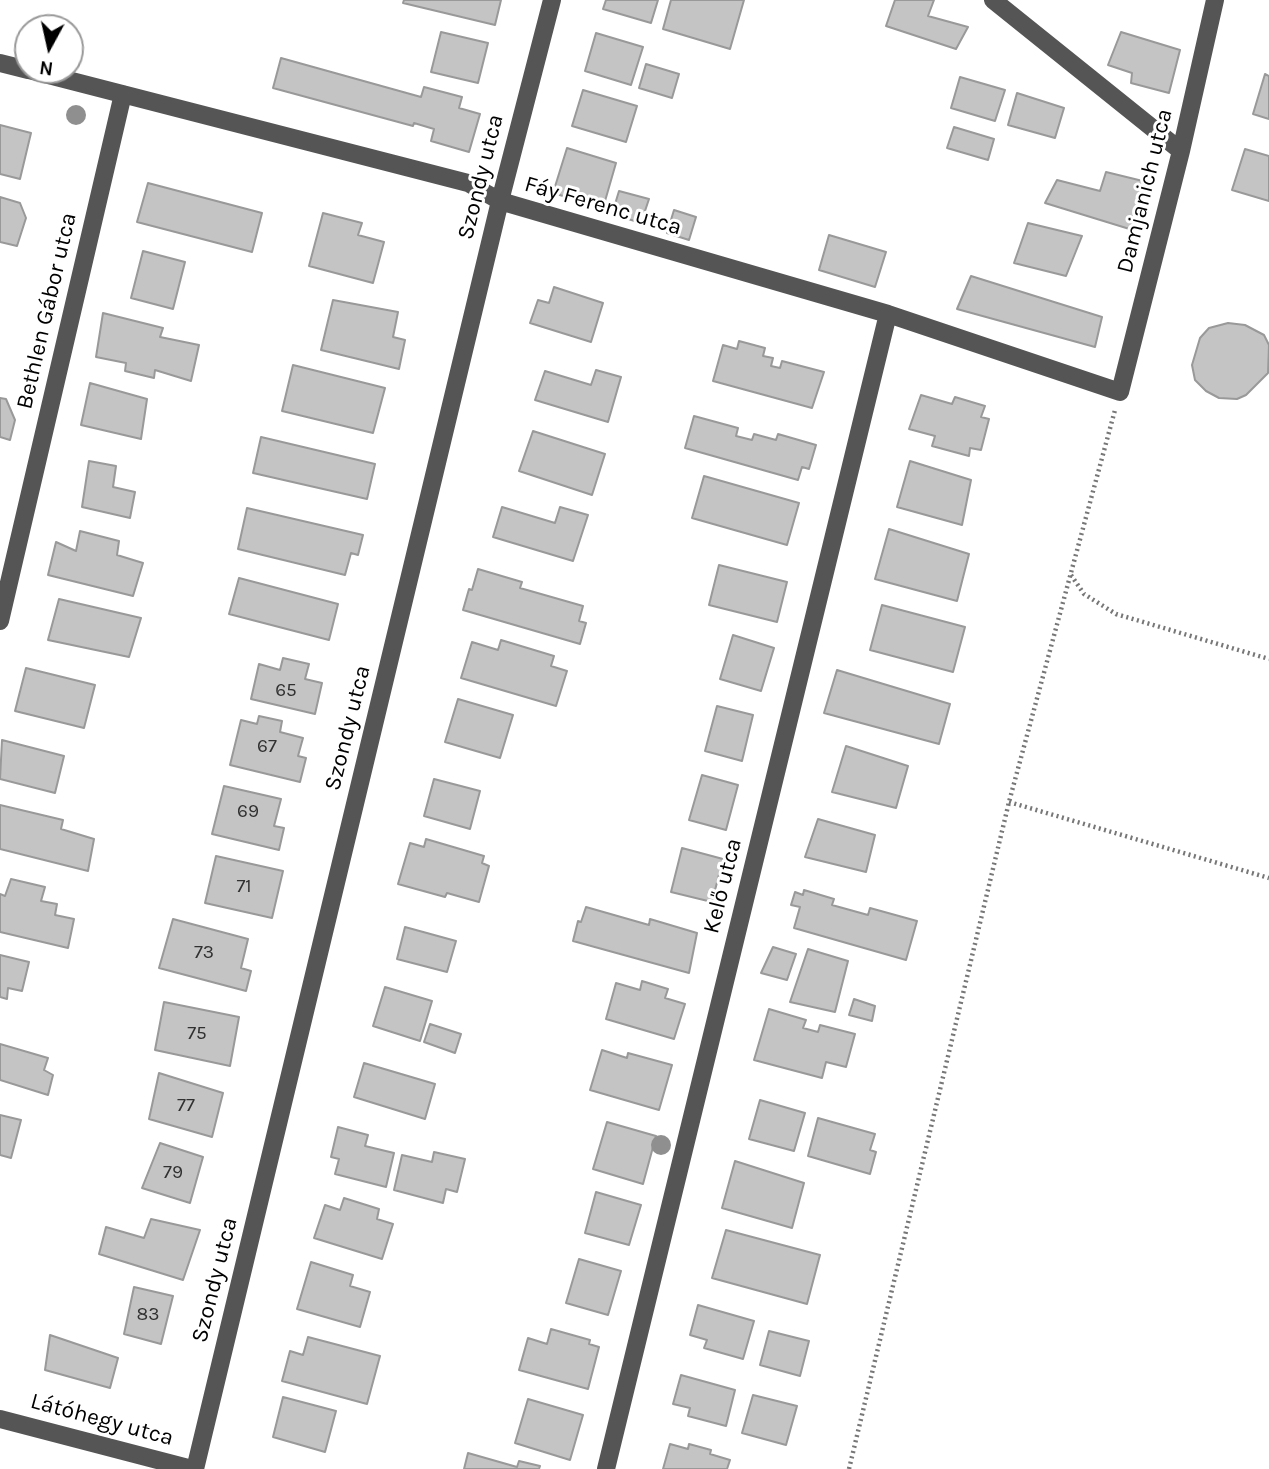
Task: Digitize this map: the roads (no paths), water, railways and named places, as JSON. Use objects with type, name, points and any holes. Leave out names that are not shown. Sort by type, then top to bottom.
[{"type":"street","name":"Szondy utca","points":[[194,1469],[500,201],[552,0]]},
{"type":"street","points":[[993,0],[1181,151]]},
{"type":"street","name":"Damjanich utca","points":[[1120,392],[1181,151],[1215,0]]},
{"type":"street","name":"Fáy Ferenc utca","points":[[83,84],[468,183],[500,201],[888,314],[1120,392]]},
{"type":"street","name":"Bethlen Gábor utca","points":[[0,621],[123,94]]},
{"type":"street","name":"Kelő utca","points":[[606,1469],[888,314]]},
{"type":"street","name":"Látóhegy utca","points":[[0,1419],[194,1469]]}]
